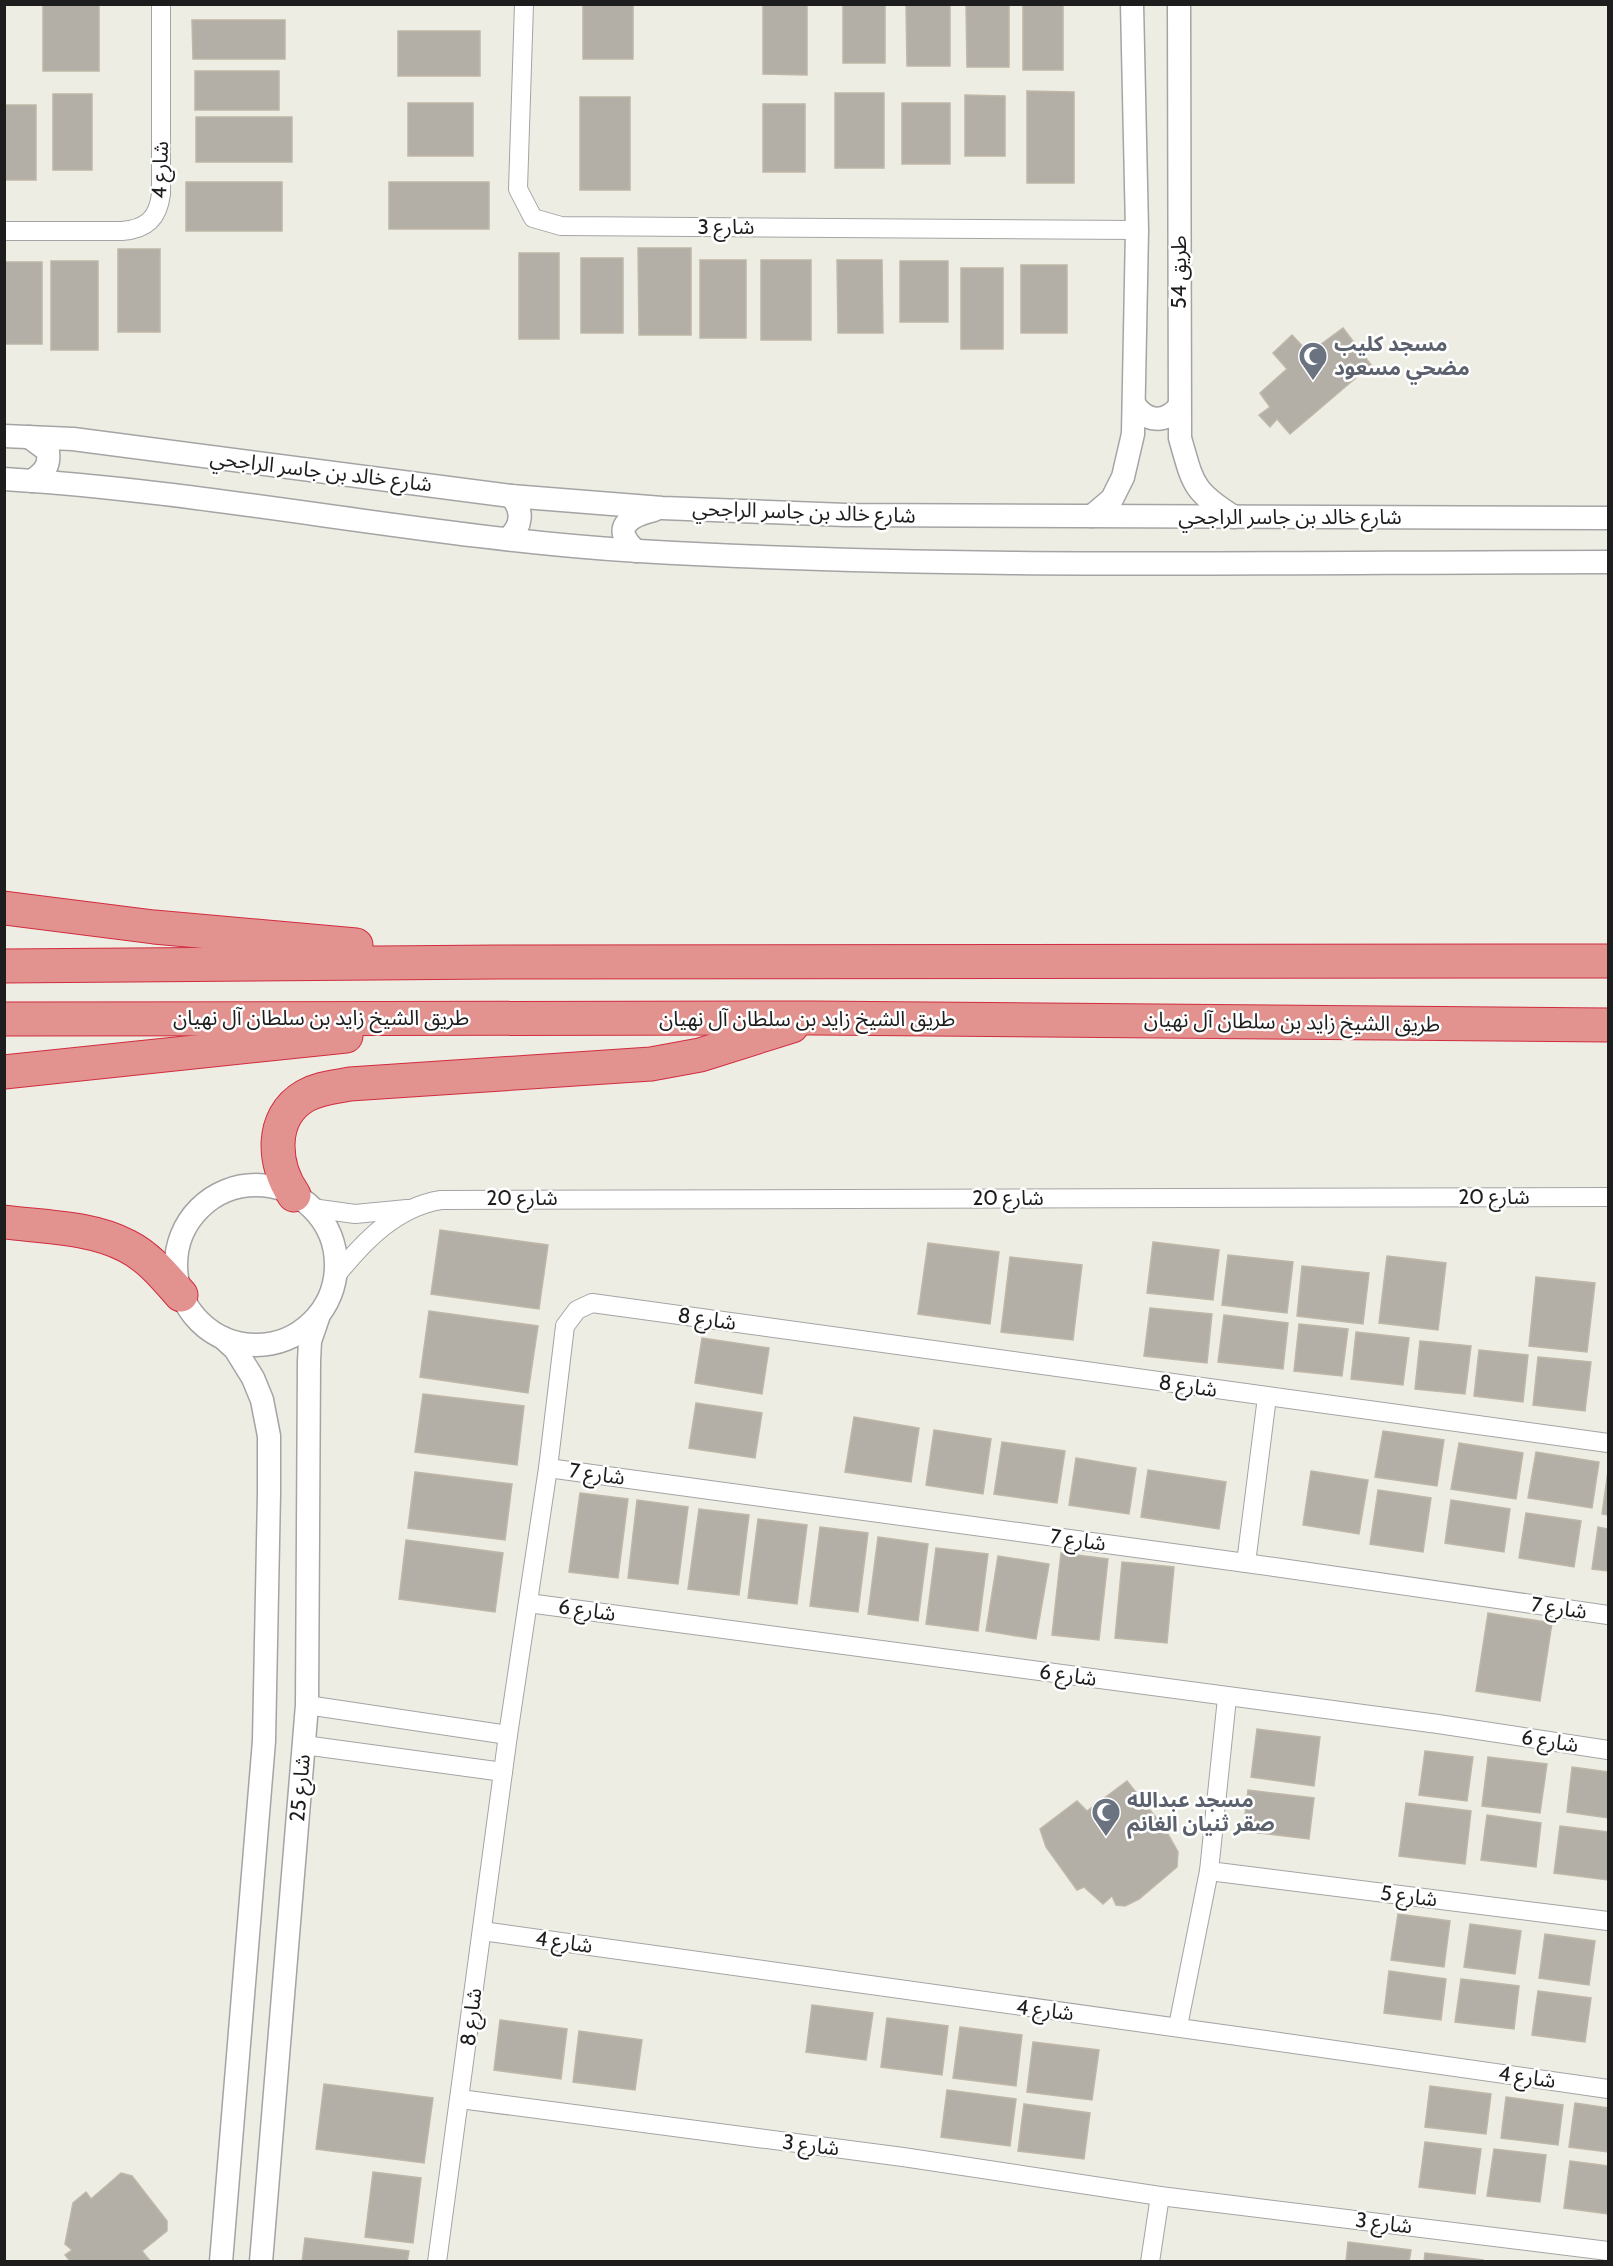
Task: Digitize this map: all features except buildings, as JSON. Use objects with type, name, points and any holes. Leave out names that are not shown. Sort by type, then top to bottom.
[{"type":"highway","points":[[4,908],[154,927],[281,937],[498,962]]},
{"type":"highway","points":[[4,966],[498,962],[1608,961]]},
{"type":"highway","points":[[4,1072],[219,1051],[498,1017]]},
{"type":"highway","points":[[303,1202],[284,1180],[279,1165],[279,1136],[286,1114],[292,1106],[315,1091],[350,1084],[583,1070],[674,1060],[731,1047],[813,1018]]},
{"type":"highway","name":"طريق الشيخ زايد بن سلطان آل نهيان","points":[[4,1019],[813,1018],[1608,1025]]},
{"type":"highway","points":[[4,1222],[101,1236],[126,1245],[147,1259],[181,1295]]},
{"type":"street","name":"شارع 4","points":[[4,231],[138,230],[151,221],[159,209],[161,194],[161,4]]},
{"type":"street","name":"شارع 3","points":[[524,4],[518,189],[533,218],[561,226],[1137,230]]},
{"type":"street","name":"طريق 54","points":[[1092,516],[1112,499],[1123,477],[1133,434],[1137,230],[1132,4]]},
{"type":"street","name":"طريق 54","points":[[1179,4],[1180,438],[1192,480],[1206,500],[1235,518]]},
{"type":"street","points":[[1134,404],[1140,413],[1161,420],[1172,415],[1179,407]]},
{"type":"street","name":"شارع خالد بن جاسر الراجحي","points":[[4,436],[73,439],[511,496],[662,508],[846,515],[1608,518]]},
{"type":"street","points":[[29,436],[48,451],[49,461],[45,472],[32,481]]},
{"type":"street","name":"شارع خالد بن جاسر الراجحي","points":[[4,479],[508,539],[636,551],[848,560],[1608,562]]},
{"type":"street","points":[[508,539],[518,527],[521,515],[518,504],[511,496]]},
{"type":"street","points":[[636,551],[626,542],[624,531],[627,521],[638,514],[662,508]]},
{"type":"street","points":[[267,1186],[303,1202],[330,1235],[336,1256],[335,1277],[332,1290],[319,1315],[298,1333],[272,1344],[244,1345],[223,1338],[196,1319],[181,1295],[176,1254],[185,1228],[202,1206],[226,1191],[239,1187],[267,1186]]},
{"type":"street","name":"شارع 20","points":[[303,1202],[355,1214],[408,1209],[441,1200],[490,1198],[1608,1197]]},
{"type":"street","name":"شارع 20","points":[[335,1277],[371,1236],[408,1209]]},
{"type":"street","name":"شارع 8","points":[[437,2262],[508,1735],[548,1468],[565,1326],[577,1310],[592,1303],[1608,1443]]},
{"type":"street","name":"شارع 25","points":[[261,2262],[304,1745],[308,1372],[310,1341],[319,1315]]},
{"type":"street","name":"شارع 25","points":[[221,2262],[264,1741],[269,1493],[268,1425],[262,1401],[253,1378],[235,1349],[223,1338]]},
{"type":"street","points":[[1246,1563],[1267,1397]]},
{"type":"street","name":"شارع 7","points":[[548,1468],[1608,1615]]},
{"type":"street","name":"شارع 6","points":[[528,1603],[1227,1698],[1438,1724],[1608,1750]]},
{"type":"street","points":[[1178,2026],[1209,1871],[1227,1698]]},
{"type":"street","points":[[306,1705],[508,1735]]},
{"type":"street","points":[[304,1745],[503,1772]]},
{"type":"street","name":"شارع 5","points":[[1209,1871],[1608,1921]]},
{"type":"street","name":"شارع 4","points":[[482,1931],[982,2002],[1178,2026],[1608,2089]]},
{"type":"street","name":"شارع 3","points":[[460,2099],[903,2157],[1160,2196],[1608,2251]]},
{"type":"street","points":[[1150,2262],[1160,2196]]},
{"type":"place","name":"مسجد كليب مضحي مسعود","points":[[1313,382]]},
{"type":"place","name":"مسجد عبدالله صقر ثنيان الغانم","points":[[1106,1838]]}]
